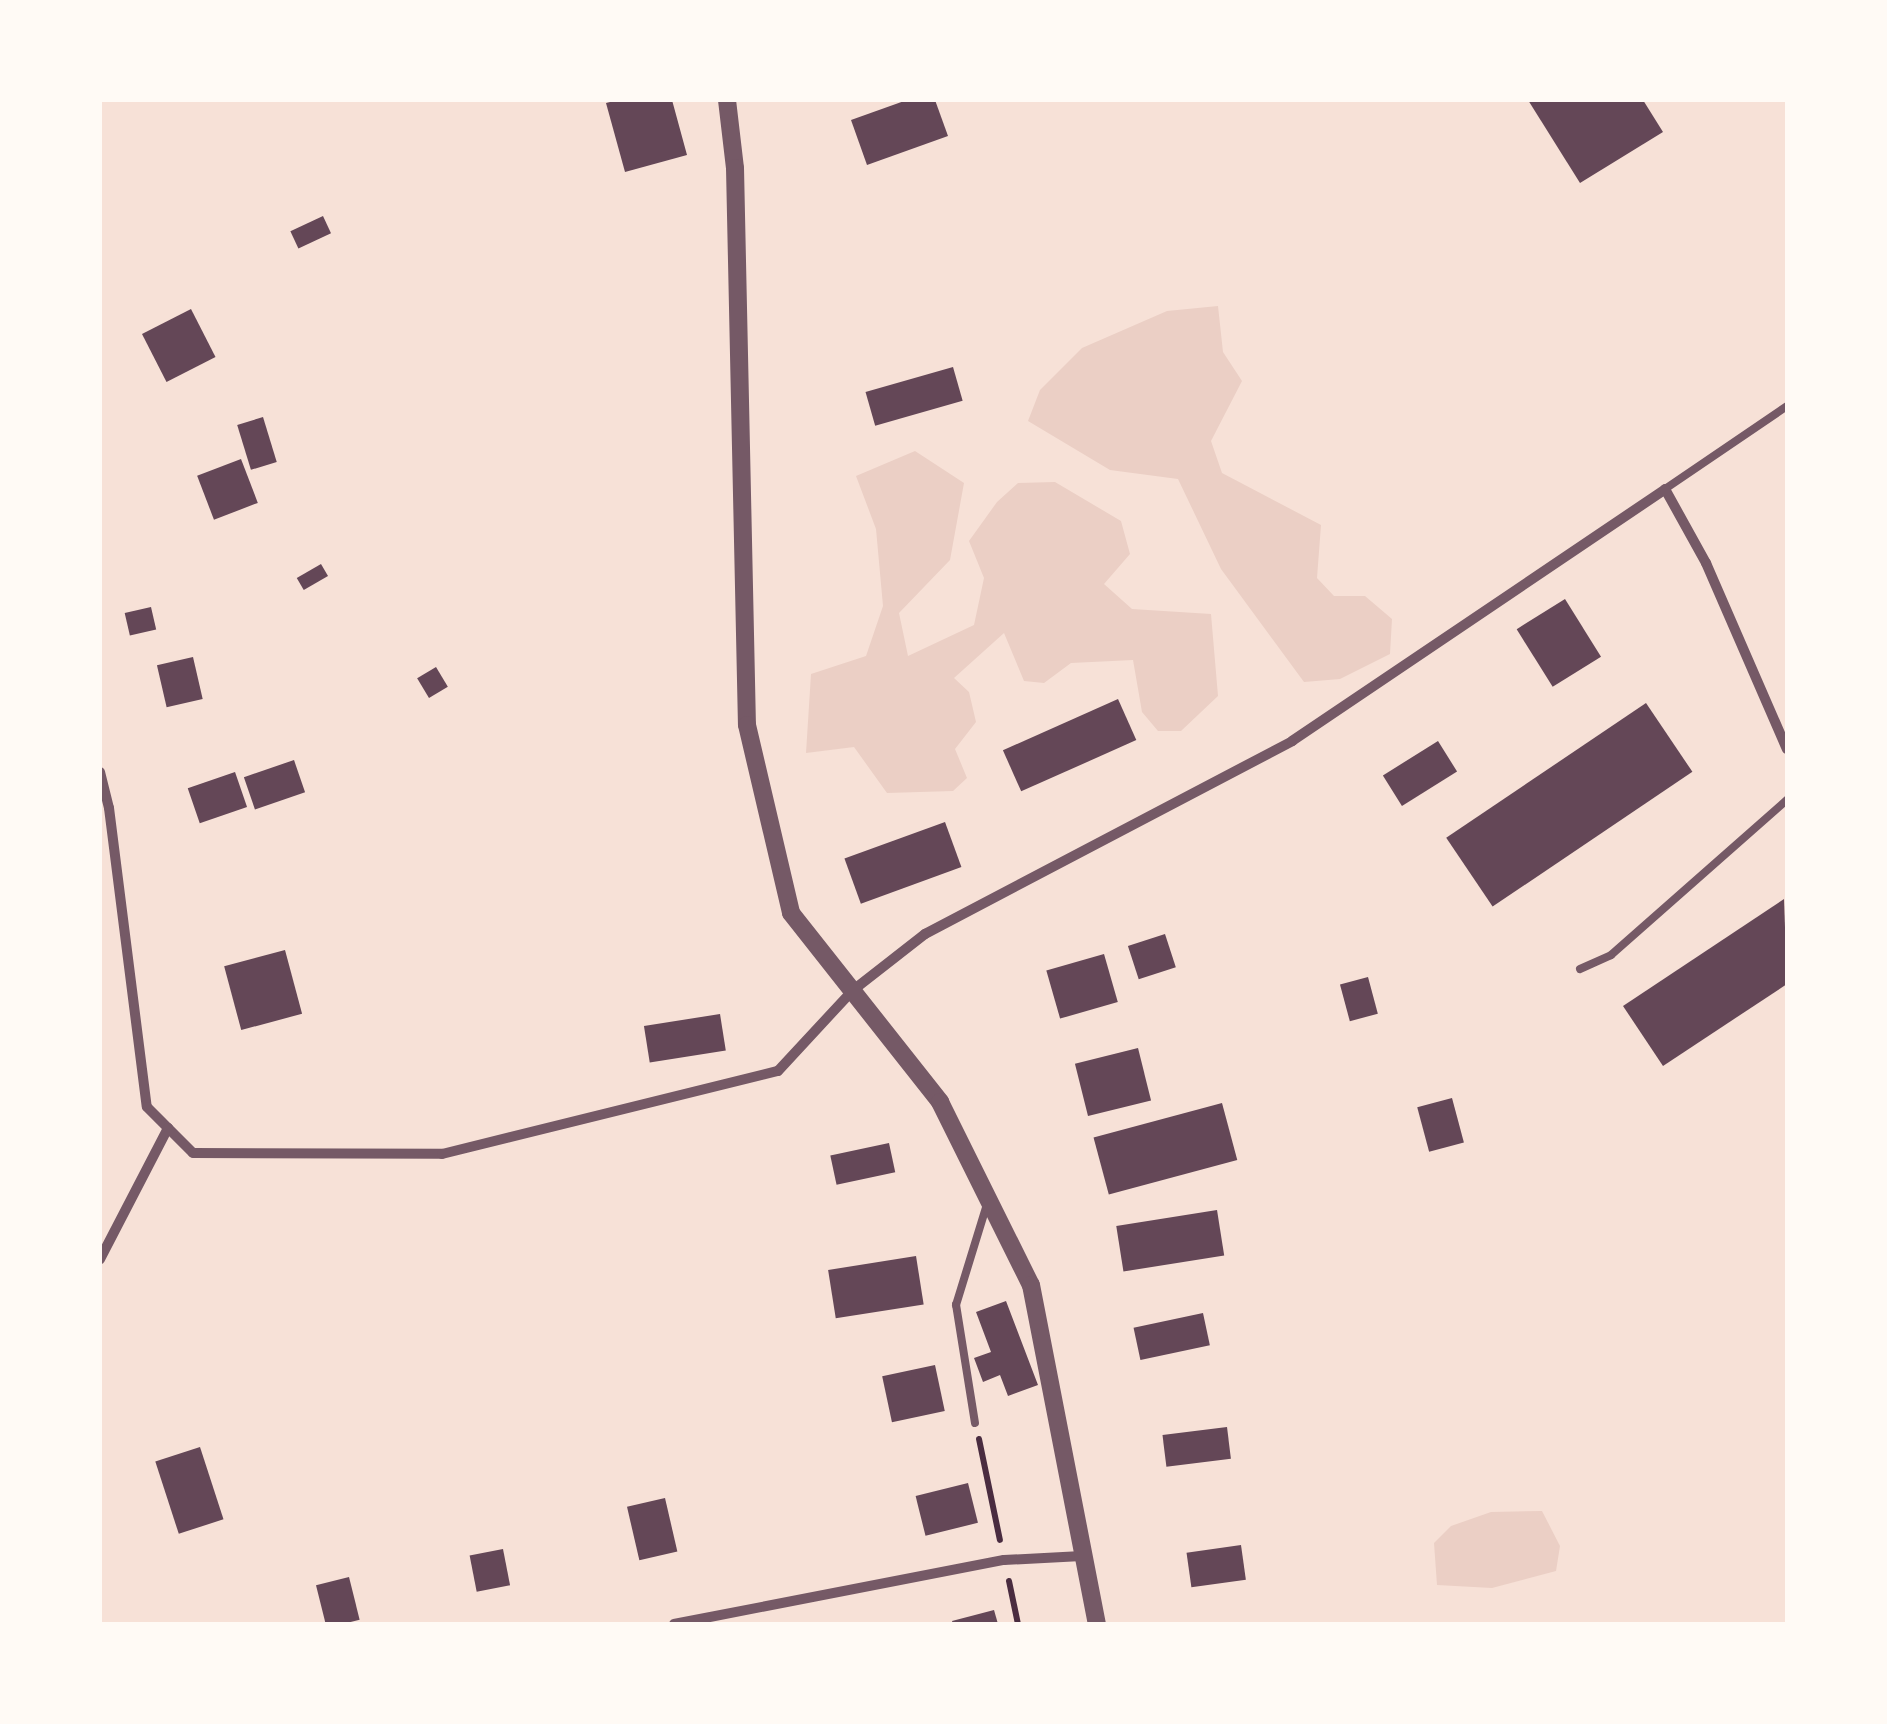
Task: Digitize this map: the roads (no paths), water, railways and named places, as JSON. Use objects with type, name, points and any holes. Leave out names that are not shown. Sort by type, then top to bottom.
[{"type":"street","points":[[727,100],[735,168],[747,725],[791,914],[940,1102],[1031,1285],[1097,1624]]},
{"type":"street","points":[[100,772],[109,808],[147,1107],[194,1153],[442,1154],[778,1071],[852,991],[925,934],[1292,741],[1665,490],[1706,563],[1785,742]]},
{"type":"street","points":[[100,1259],[168,1128]]},
{"type":"street","points":[[674,1624],[1004,1560],[1082,1556]]},
{"type":"lane","points":[[1665,490],[1787,406]]},
{"type":"lane","points":[[1580,968],[1611,955],[1787,800]]},
{"type":"lane","points":[[975,1423],[956,1306],[989,1200]]}]
